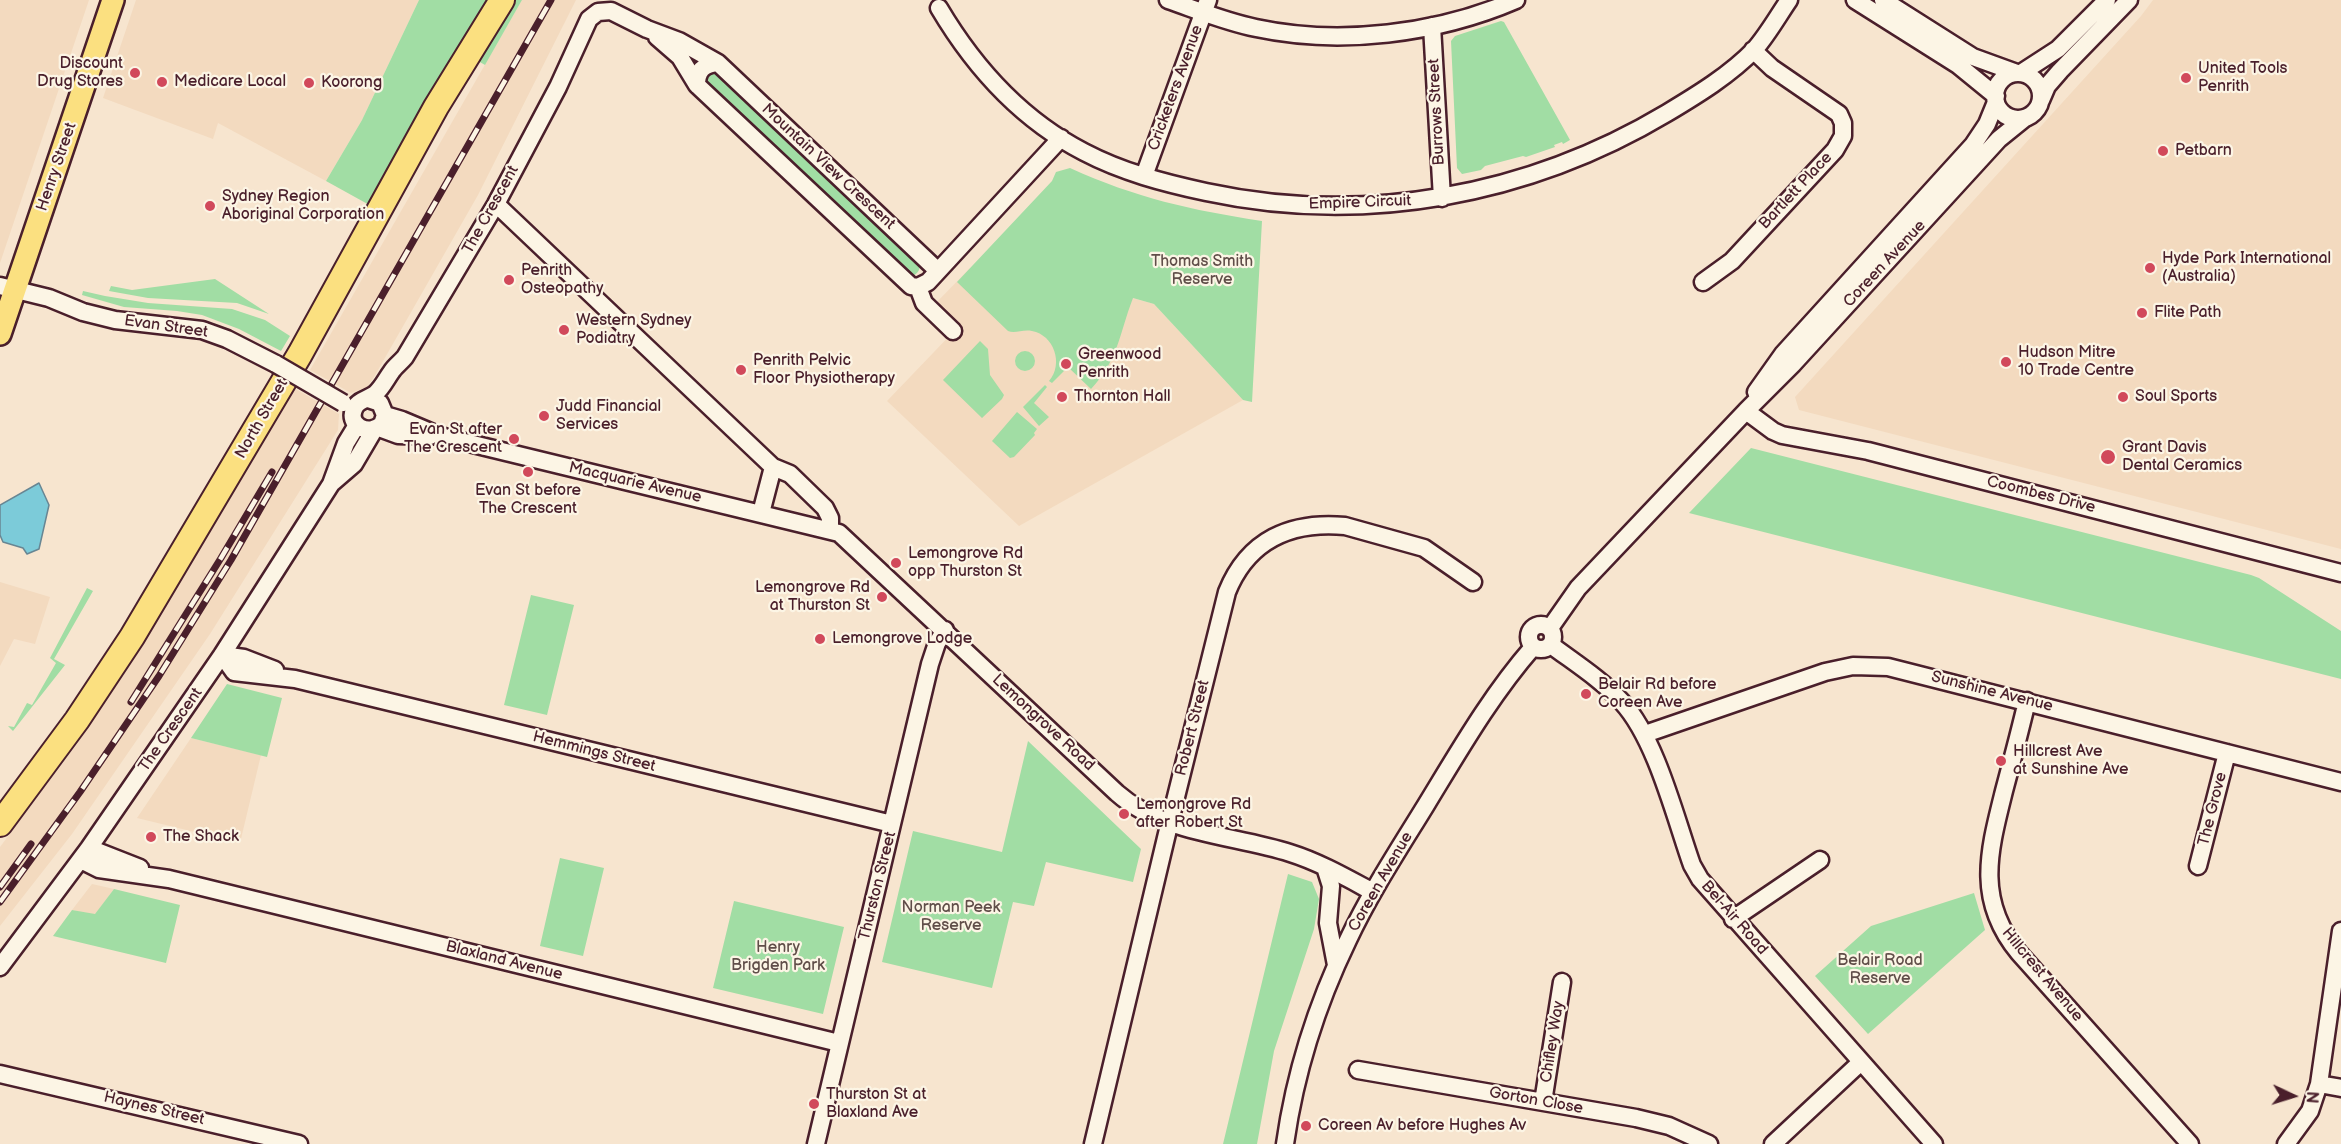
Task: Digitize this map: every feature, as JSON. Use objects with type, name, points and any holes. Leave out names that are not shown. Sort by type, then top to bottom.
[{"type":"highway","name":"North Street","points":[[0,824],[77,720],[137,629],[300,354],[420,134],[502,0]]},
{"type":"main road","name":"Henry Street","points":[[0,334],[8,288],[113,0]]},
{"type":"street","points":[[1168,0],[1206,6],[1258,28],[1318,35],[1377,34],[1432,26],[1487,11],[1516,0]]},
{"type":"street","name":"Empire Circuit","points":[[939,8],[959,41],[980,68],[1024,110],[1061,138],[1094,157],[1144,176],[1229,197],[1286,204],[1375,205],[1442,198],[1527,177],[1607,146],[1695,95],[1753,50],[1788,0]]},
{"type":"street","points":[[1855,0],[1958,65],[1996,99]]},
{"type":"street","points":[[1883,0],[1973,57],[2032,78],[2040,88],[2041,100]]},
{"type":"street","points":[[2107,0],[2058,49],[2019,73],[2004,78],[1996,89],[1998,108],[2007,116],[2019,119],[2036,111],[2047,86],[2129,0]]},
{"type":"street","name":"Cricketers Avenue","points":[[1144,176],[1206,6]]},
{"type":"street","name":"Mountain View Crescent","points":[[598,12],[610,11],[647,29],[679,40],[718,63],[938,271]]},
{"type":"street","name":"The Crescent","points":[[0,968],[85,854],[222,655],[331,484],[355,409],[382,387],[392,370],[405,357],[496,204],[558,87],[586,23],[598,12]]},
{"type":"street","name":"Burrows Street","points":[[1432,26],[1442,198]]},
{"type":"street","name":"Mountain View Crescent","points":[[647,29],[672,49],[697,85],[904,282],[918,287],[924,303],[953,331]]},
{"type":"street","name":"Bartlett Place","points":[[1703,282],[1732,261],[1835,150],[1843,136],[1843,123],[1836,111],[1772,68],[1753,50]]},
{"type":"street","points":[[697,85],[702,68],[718,63]]},
{"type":"street","name":"Coreen Avenue","points":[[1746,411],[1766,376],[1783,354],[1931,194],[1981,135],[1996,99]]},
{"type":"street","name":"Coreen Avenue","points":[[1286,1144],[1303,1058],[1320,1003],[1336,966],[1373,892],[1461,747],[1512,672],[1533,646],[1529,635],[1532,628],[1543,625],[1550,637],[1578,588],[1793,364],[1999,139],[2025,118]]},
{"type":"street","points":[[918,287],[928,282],[1061,138]]},
{"type":"street","points":[[496,204],[773,467],[790,474],[825,508],[830,518],[830,530]]},
{"type":"street","name":"Evan Street","points":[[8,288],[49,298],[83,312],[115,320],[189,328],[215,334],[276,364],[355,409]]},
{"type":"street","points":[[355,409],[380,403],[379,424]]},
{"type":"street","name":"Macquarie Avenue","points":[[355,409],[363,430],[379,424],[402,420],[440,436],[830,530]]},
{"type":"street","name":"Coombes Drive","points":[[1746,411],[1773,432],[1782,435],[1868,451],[2341,573]]},
{"type":"street","name":"The Crescent","points":[[331,484],[354,464],[379,424]]},
{"type":"street","points":[[760,513],[773,467]]},
{"type":"street","name":"Robert Street","points":[[1093,1144],[1227,592],[1239,567],[1267,541],[1289,531],[1320,525],[1345,526],[1424,548],[1473,582]]},
{"type":"street","name":"Lemongrove Road","points":[[830,530],[845,537],[1126,801],[1170,821],[1289,852],[1325,867],[1373,892]]},
{"type":"street","name":"Thurston Street","points":[[816,1144],[930,664],[937,643],[945,630]]},
{"type":"street","name":"Bel-Air Road","points":[[1550,637],[1613,693],[1629,710],[1645,734],[1696,873],[1733,918],[1934,1144]]},
{"type":"street","name":"Hemmings Street","points":[[222,655],[244,658],[295,679],[892,824]]},
{"type":"street","name":"Sunshine Avenue","points":[[1645,734],[1825,672],[1853,666],[1888,667],[2341,782]]},
{"type":"street","name":"Hillcrest Avenue","points":[[2027,701],[1990,849],[1988,883],[1996,917],[2009,942],[2190,1144]]},
{"type":"street","name":"The Grove","points":[[2198,866],[2227,753]]},
{"type":"street","name":"Blaxland Avenue","points":[[85,854],[169,879],[839,1043]]},
{"type":"street","points":[[1733,918],[1820,860]]},
{"type":"street","points":[[1325,867],[1331,886],[1328,923],[1336,966]]},
{"type":"street","points":[[2286,1144],[2310,1111],[2319,1084],[2341,931]]},
{"type":"street","name":"Chifley Way","points":[[1543,1102],[1562,982]]},
{"type":"street","points":[[1773,1144],[1861,1062]]},
{"type":"street","name":"Gorton Close","points":[[1358,1070],[1653,1121],[1709,1144]]},
{"type":"street","name":"Haynes Street","points":[[3,1073],[299,1144]]},
{"type":"street","points":[[2319,1084],[2341,1088]]},
{"type":"shaded area","points":[[0,0],[89,0],[0,263]]},
{"type":"shaded area","points":[[136,0],[419,0],[362,120],[326,181],[218,123],[213,139],[103,98]]},
{"type":"shaded area","points":[[522,0],[576,0],[478,195],[374,377],[367,387],[351,393],[310,370]]},
{"type":"shaded area","points":[[2153,0],[2341,0],[2341,549],[1799,410],[1795,397],[2141,16]]},
{"type":"shaded area","name":"Greenwood Penrith","points":[[970,268],[1069,280],[1154,304],[1243,400],[1019,526],[887,401],[957,328],[933,306]]},
{"type":"shaded area","points":[[294,388],[339,414],[338,430],[210,634],[72,834],[0,926],[0,847],[77,744],[151,630]]},
{"type":"shaded area","points":[[0,582],[50,597],[35,644],[14,639],[0,666]]},
{"type":"shaded area","points":[[191,738],[261,755],[240,843],[137,818]]},
{"type":"shaded area","points":[[92,884],[114,889],[95,915],[72,910]]},
{"type":"green space","points":[[419,0],[496,0],[373,207],[326,181],[362,120]]},
{"type":"green space","points":[[515,0],[522,0],[485,65],[478,61]]},
{"type":"green space","points":[[1504,22],[1570,140],[1526,157],[1485,166],[1481,170],[1462,174],[1457,168],[1451,41],[1455,36]]},
{"type":"green space","points":[[709,72],[715,72],[919,263],[917,273],[912,276],[709,90],[704,79]]},
{"type":"green space","name":"Thomas Smith Reserve","points":[[1070,168],[1164,202],[1262,221],[1252,402],[1243,400],[1154,304],[1133,298],[1113,357],[1091,389],[1068,367],[1052,383],[1049,381],[1056,367],[1056,359],[1051,344],[1046,338],[1032,331],[1008,331],[957,282],[1052,181],[1056,172]]},
{"type":"green space","points":[[215,279],[269,314],[237,303],[148,298],[109,291],[111,286],[132,290]]},
{"type":"green space","points":[[83,291],[148,303],[232,309],[265,320],[290,336],[281,351],[239,329],[202,315],[124,307],[82,295]]},
{"type":"green space","points":[[980,341],[988,349],[990,375],[1004,395],[982,418],[943,380]]},
{"type":"green space","points":[[1021,351],[1029,351],[1035,357],[1035,365],[1029,371],[1021,371],[1015,365],[1015,357]]},
{"type":"green space","points":[[1045,385],[1047,387],[1034,403],[1049,417],[1039,426],[1023,407]]},
{"type":"green space","points":[[1017,412],[1037,429],[1035,435],[1014,457],[1010,458],[992,441]]},
{"type":"green space","points":[[1751,448],[2259,578],[2341,631],[2341,679],[1689,513]]},
{"type":"green space","points":[[87,588],[93,591],[54,659],[65,665],[13,731],[8,726],[14,727],[27,703],[32,705],[56,663],[50,658]]},
{"type":"green space","points":[[531,595],[574,605],[547,715],[504,705]]},
{"type":"green space","points":[[227,684],[282,698],[267,757],[191,738]]},
{"type":"green space","name":"Norman Peek Reserve","points":[[1028,741],[1141,849],[1133,882],[1046,862],[1034,906],[1013,902],[992,988],[882,962],[913,831],[1002,852]]},
{"type":"green space","points":[[560,858],[604,868],[583,956],[540,946]]},
{"type":"green space","points":[[1288,874],[1312,882],[1319,899],[1314,929],[1274,1051],[1257,1144],[1223,1144]]},
{"type":"green space","points":[[114,889],[180,905],[166,963],[53,936],[72,910],[95,914]]},
{"type":"green space","name":"Belair Road Reserve","points":[[1974,893],[1985,930],[1868,1034],[1815,976],[1871,926]]},
{"type":"green space","name":"Henry Brigden Park","points":[[734,901],[844,927],[823,1014],[713,988]]},
{"type":"water","points":[[39,483],[49,505],[39,549],[27,554],[23,548],[3,542],[0,535],[0,505]]},
{"type":"railway","points":[[0,902],[80,792],[159,676],[231,560],[551,0]]},
{"type":"railway","points":[[131,702],[272,472]]},
{"type":"railway","points":[[0,887],[31,844]]},
{"type":"place","name":"Discount Drug Stores","points":[[135,73]]},
{"type":"place","name":"United Tools Penrith","points":[[2186,78]]},
{"type":"place","name":"Medicare Local","points":[[162,82]]},
{"type":"place","name":"Koorong","points":[[309,83]]},
{"type":"place","name":"Petbarn","points":[[2163,151]]},
{"type":"place","name":"Sydney Region Aboriginal Corporation","points":[[210,206]]},
{"type":"place","name":"Hyde Park International (Australia)","points":[[2150,268]]},
{"type":"place","name":"Penrith Osteopathy","points":[[509,280]]},
{"type":"place","name":"Flite Path","points":[[2142,313]]},
{"type":"place","name":"Western Sydney Podiatry","points":[[564,330]]},
{"type":"place","name":"Hudson Mitre 10 Trade Centre","points":[[2006,362]]},
{"type":"place","name":"Greenwood Penrith","points":[[1066,364]]},
{"type":"place","name":"Penrith Pelvic Floor Physiotherapy","points":[[741,370]]},
{"type":"place","name":"Thornton Hall","points":[[1062,397]]},
{"type":"place","name":"Soul Sports","points":[[2123,397]]},
{"type":"place","name":"Judd Financial Services","points":[[544,416]]},
{"type":"place","name":"Evan St after The Crescent","points":[[514,439]]},
{"type":"place","name":"Grant Davis Dental Ceramics","points":[[2108,457]]},
{"type":"place","name":"Evan St before The Crescent","points":[[528,472]]},
{"type":"place","name":"Lemongrove Rd opp Thurston St","points":[[896,563]]},
{"type":"place","name":"Lemongrove Rd at Thurston St","points":[[882,597]]},
{"type":"place","name":"Lemongrove Lodge","points":[[820,639]]},
{"type":"place","name":"Belair Rd before Coreen Ave","points":[[1586,694]]},
{"type":"place","name":"Hillcrest Ave at Sunshine Ave","points":[[2001,761]]},
{"type":"place","name":"Lemongrove Rd after Robert St","points":[[1124,814]]},
{"type":"place","name":"The Shack","points":[[151,837]]},
{"type":"place","name":"Thurston St at Blaxland Ave","points":[[814,1104]]},
{"type":"place","name":"Coreen Av before Hughes Av","points":[[1306,1126]]}]
